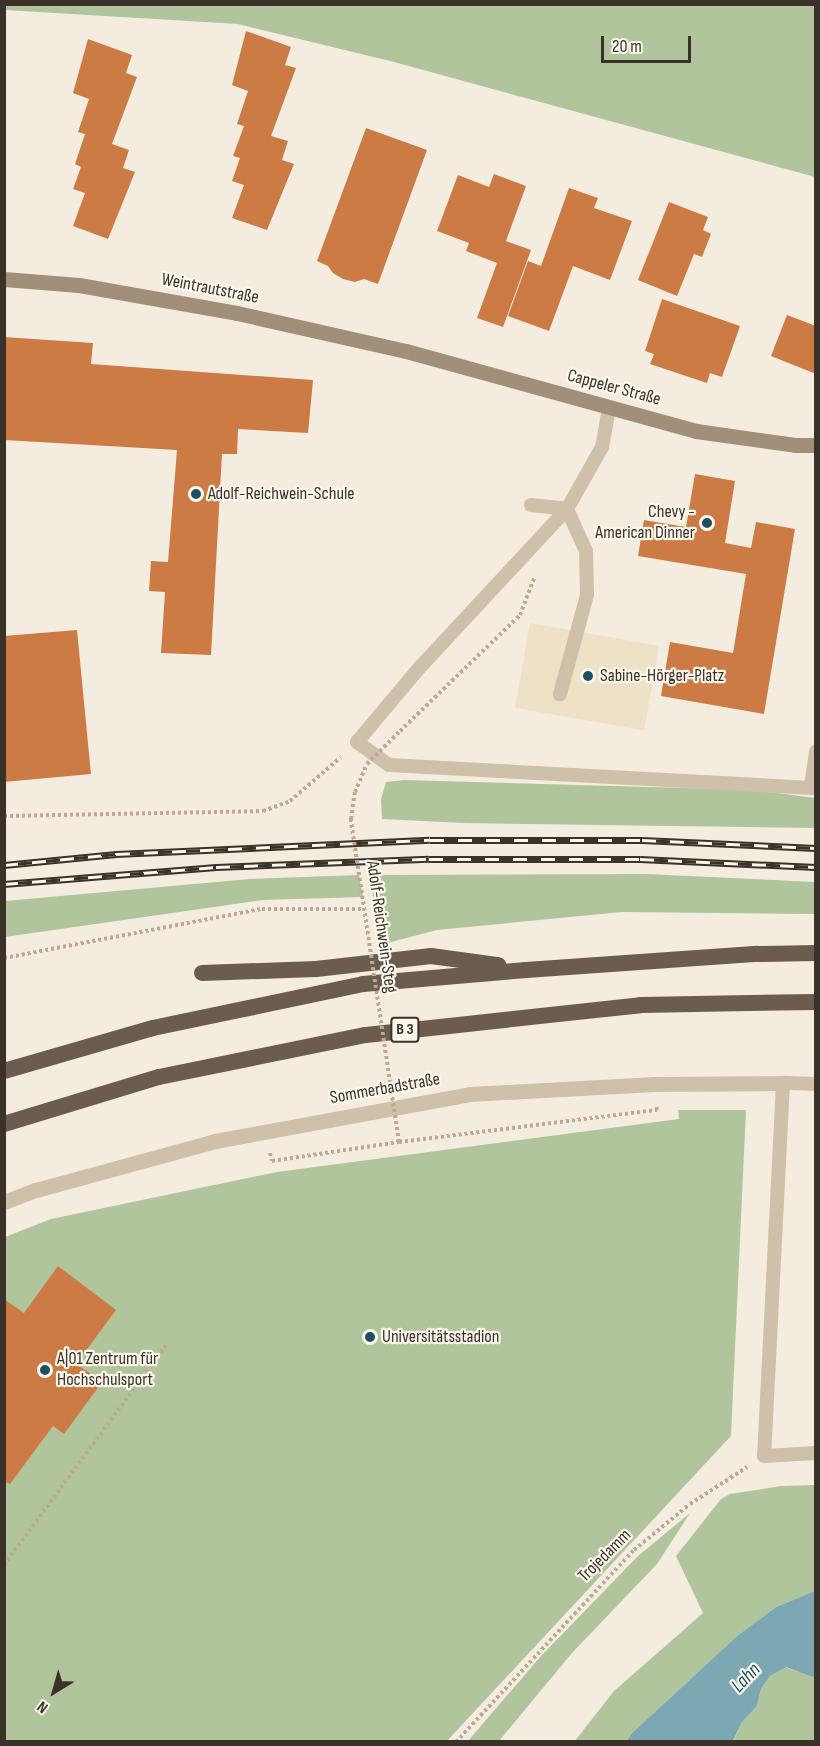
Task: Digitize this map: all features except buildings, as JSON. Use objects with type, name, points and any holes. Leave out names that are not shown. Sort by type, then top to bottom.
[{"type":"highway","points":[[4,1071],[153,1028],[363,984],[757,954],[816,953]]},
{"type":"highway","points":[[202,973],[316,969],[431,956],[526,970]]},
{"type":"highway","name":"B 3","points":[[4,1124],[159,1077],[366,1035],[640,1005],[816,1002]]},
{"type":"main road","name":"Weintrautstraße","points":[[4,279],[79,285],[135,295],[237,314],[406,351]]},
{"type":"main road","name":"Cappeler Straße","points":[[406,351],[696,431],[795,445],[816,445]]},
{"type":"street","name":"Sommerbadstraße","points":[[4,1202],[36,1190],[215,1141],[470,1094],[655,1084],[783,1083]]},
{"type":"lane","points":[[609,408],[602,447],[567,509],[420,667],[357,742],[389,765],[813,787],[816,751]]},
{"type":"lane","points":[[531,505],[567,509]]},
{"type":"lane","points":[[560,694],[586,595],[586,551],[567,509]]},
{"type":"lane","points":[[816,1084],[783,1083],[764,1456],[816,1453]]},
{"type":"path","name":"Adolf-Reichwein-Steg","points":[[399,1142],[351,819],[355,792],[367,764],[520,615],[531,592]]},
{"type":"path","points":[[4,816],[263,811],[290,801],[357,742]]},
{"type":"path","points":[[4,958],[262,909],[364,909]]},
{"type":"path","points":[[272,1161],[399,1142],[657,1110]]},
{"type":"path","points":[[4,1565],[167,1344]]},
{"type":"path","name":"Trojedamm","points":[[456,1742],[634,1550],[690,1504],[764,1456]]},
{"type":"green space","points":[[4,5],[815,5],[815,177],[394,62],[238,24],[5,10]]},
{"type":"green space","points":[[404,780],[754,790],[815,798],[815,828],[463,823],[382,819],[381,799],[386,782]]},
{"type":"green space","points":[[646,874],[815,882],[815,914],[622,912],[437,930],[380,945],[370,875]]},
{"type":"green space","points":[[359,875],[363,897],[263,900],[5,937],[5,901],[250,879]]},
{"type":"green space","name":"Universitätsstadion","points":[[678,1110],[746,1110],[731,1436],[447,1741],[5,1742],[5,1237],[51,1219],[277,1172],[679,1119]]},
{"type":"green space","points":[[815,1485],[815,1591],[776,1607],[737,1636],[631,1734],[627,1741],[574,1742],[614,1691],[703,1613],[676,1556],[721,1499],[730,1494],[781,1486]]},
{"type":"green space","points":[[690,1513],[657,1564],[572,1653],[499,1741],[468,1741],[541,1656],[638,1556]]},
{"type":"green space","points":[[785,1667],[812,1677],[815,1676],[815,1741],[733,1742],[742,1722],[757,1706],[761,1689],[770,1676]]},
{"type":"shaded area","name":"Sabine-Hörger-Platz","points":[[530,623],[659,646],[644,730],[515,708]]},
{"type":"water","name":"Lahn","points":[[815,1591],[815,1676],[812,1677],[786,1667],[770,1676],[761,1689],[757,1706],[742,1722],[733,1741],[627,1741],[631,1734],[737,1636],[776,1607]]},
{"type":"railway","points":[[4,865],[116,854],[430,840],[642,840],[816,848]]},
{"type":"railway","points":[[4,884],[216,867],[429,859],[640,859],[816,867]]},
{"type":"place","name":"Adolf-Reichwein-Schule","points":[[196,494]]},
{"type":"place","name":"Chevy - American Dinner","points":[[707,523]]},
{"type":"place","name":"Sabine-Hörger-Platz","points":[[588,676]]},
{"type":"place","name":"Universitätsstadion","points":[[370,1337]]},
{"type":"place","name":"A|01 Zentrum für Hochschulsport","points":[[45,1370]]}]
